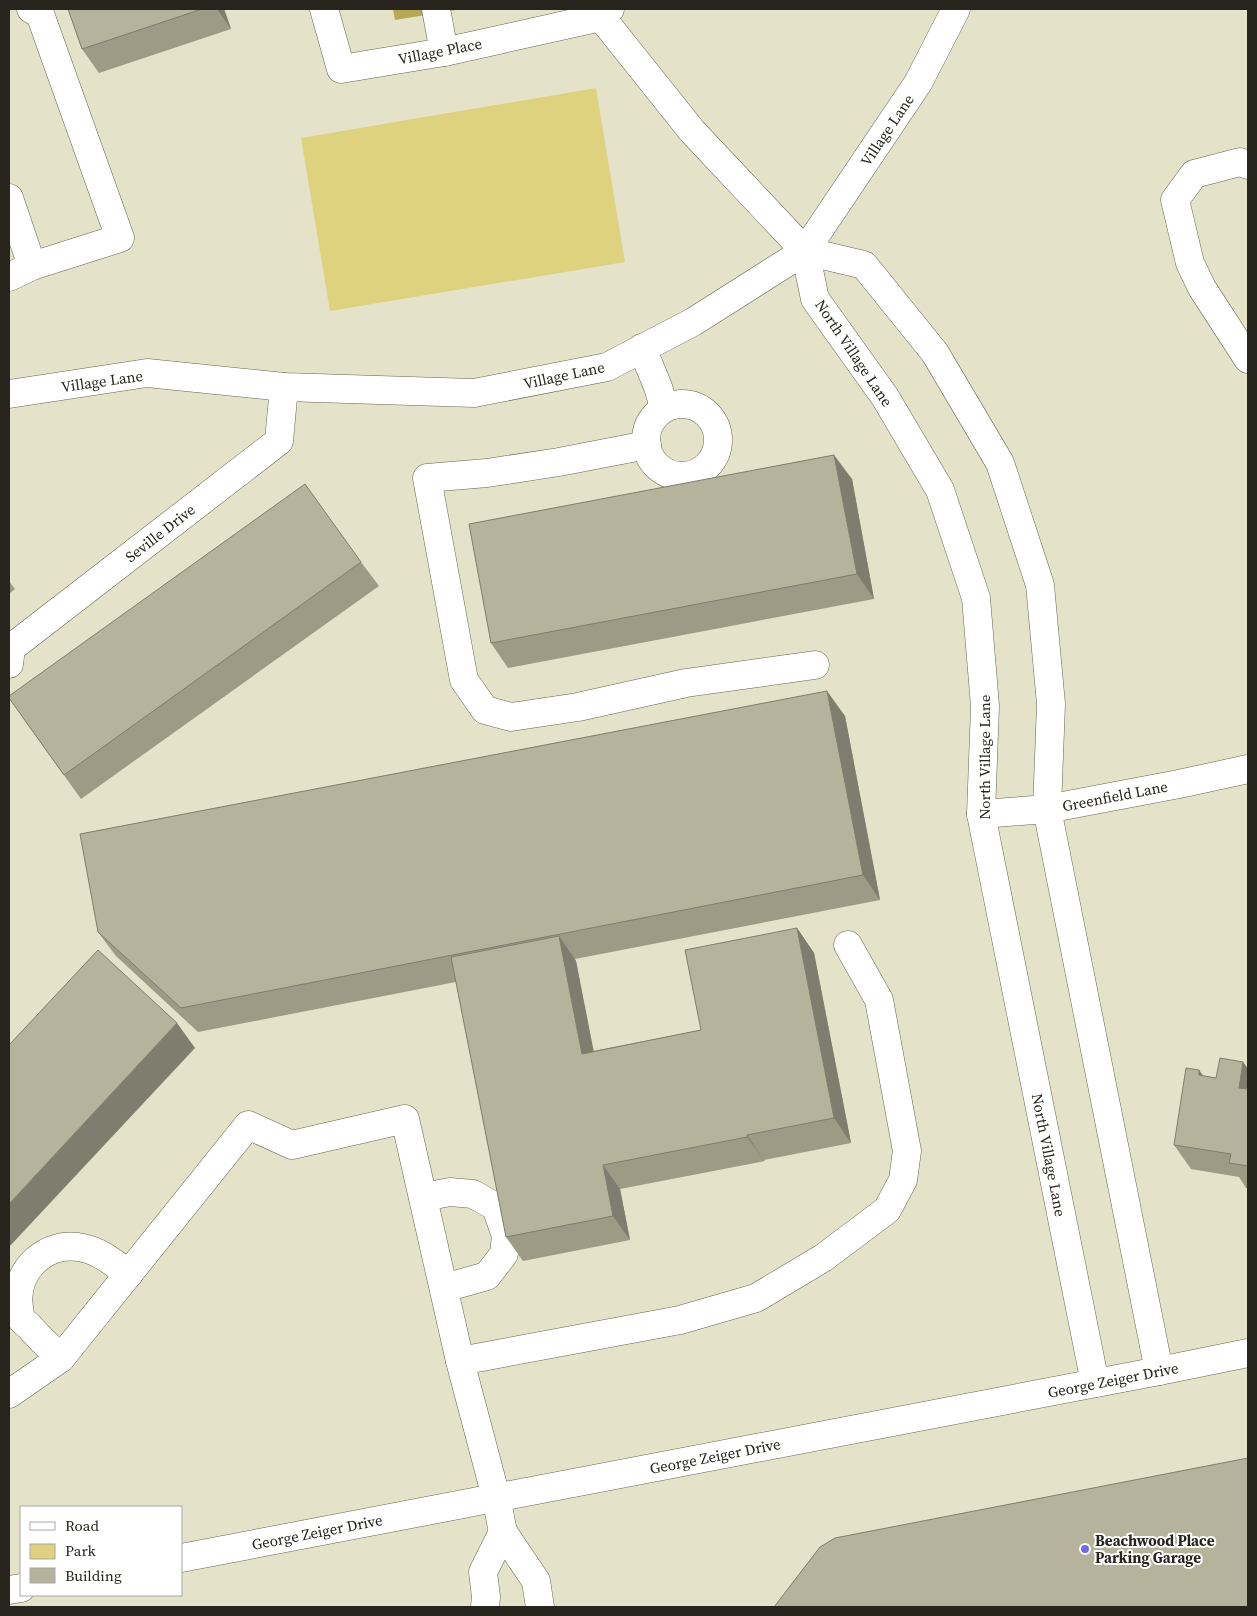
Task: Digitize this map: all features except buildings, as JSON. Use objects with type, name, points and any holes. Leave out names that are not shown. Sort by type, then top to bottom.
[{"type":"street","points":[[9,198],[20,271],[120,238],[40,14],[31,9]]},
{"type":"street","name":"Village Place","points":[[324,9],[341,69],[444,52],[602,11],[692,131],[806,251]]},
{"type":"street","points":[[436,9],[444,52]]},
{"type":"street","name":"Village Lane","points":[[9,394],[147,373],[284,387],[474,393],[607,367],[693,322],[806,251],[918,83],[956,9]]},
{"type":"street","points":[[1248,165],[1240,162],[1194,174],[1175,200],[1190,264],[1202,288],[1248,359]]},
{"type":"street","points":[[806,251],[864,265],[935,353],[1000,463],[1040,585],[1051,704],[1047,809],[1159,1371]]},
{"type":"street","name":"North Village Lane","points":[[806,251],[815,299],[885,397],[940,490],[976,598],[985,706],[981,814],[1095,1383]]},
{"type":"street","points":[[642,348],[664,407]]},
{"type":"street","name":"Seville Drive","points":[[9,664],[11,648],[279,441],[284,387]]},
{"type":"street","points":[[690,405],[702,410],[712,419],[716,429],[717,447],[710,462],[695,474],[675,475],[658,467],[649,456],[646,434],[654,415],[664,407],[690,405]]},
{"type":"street","points":[[647,445],[487,473],[427,478],[464,680],[485,710],[511,717],[578,708],[686,683],[814,665]]},
{"type":"street","name":"Greenfield Lane","points":[[981,814],[1047,809],[1248,769]]},
{"type":"street","points":[[460,1361],[680,1320],[756,1298],[823,1258],[887,1210],[903,1180],[907,1151],[879,1000],[848,945]]},
{"type":"street","points":[[9,1394],[61,1358],[248,1125],[292,1145],[405,1120],[460,1361],[496,1497],[503,1532],[538,1594],[561,1607]]},
{"type":"street","points":[[423,1197],[450,1192],[473,1194],[496,1207],[506,1236],[504,1254],[487,1276],[444,1288]]},
{"type":"street","points":[[61,1358],[21,1318],[18,1297],[22,1278],[35,1260],[53,1248],[66,1246],[83,1248],[100,1254],[129,1274]]},
{"type":"street","name":"George Zeiger Drive","points":[[182,1558],[1248,1353]]},
{"type":"street","points":[[486,1596],[503,1532]]},
{"type":"green space","points":[[596,88],[625,262],[330,311],[301,138]]},
{"type":"shaded area","points":[[393,9],[462,9],[395,20]]},
{"type":"place","name":"Beachwood Place Parking Garage","points":[[1085,1549]]}]
